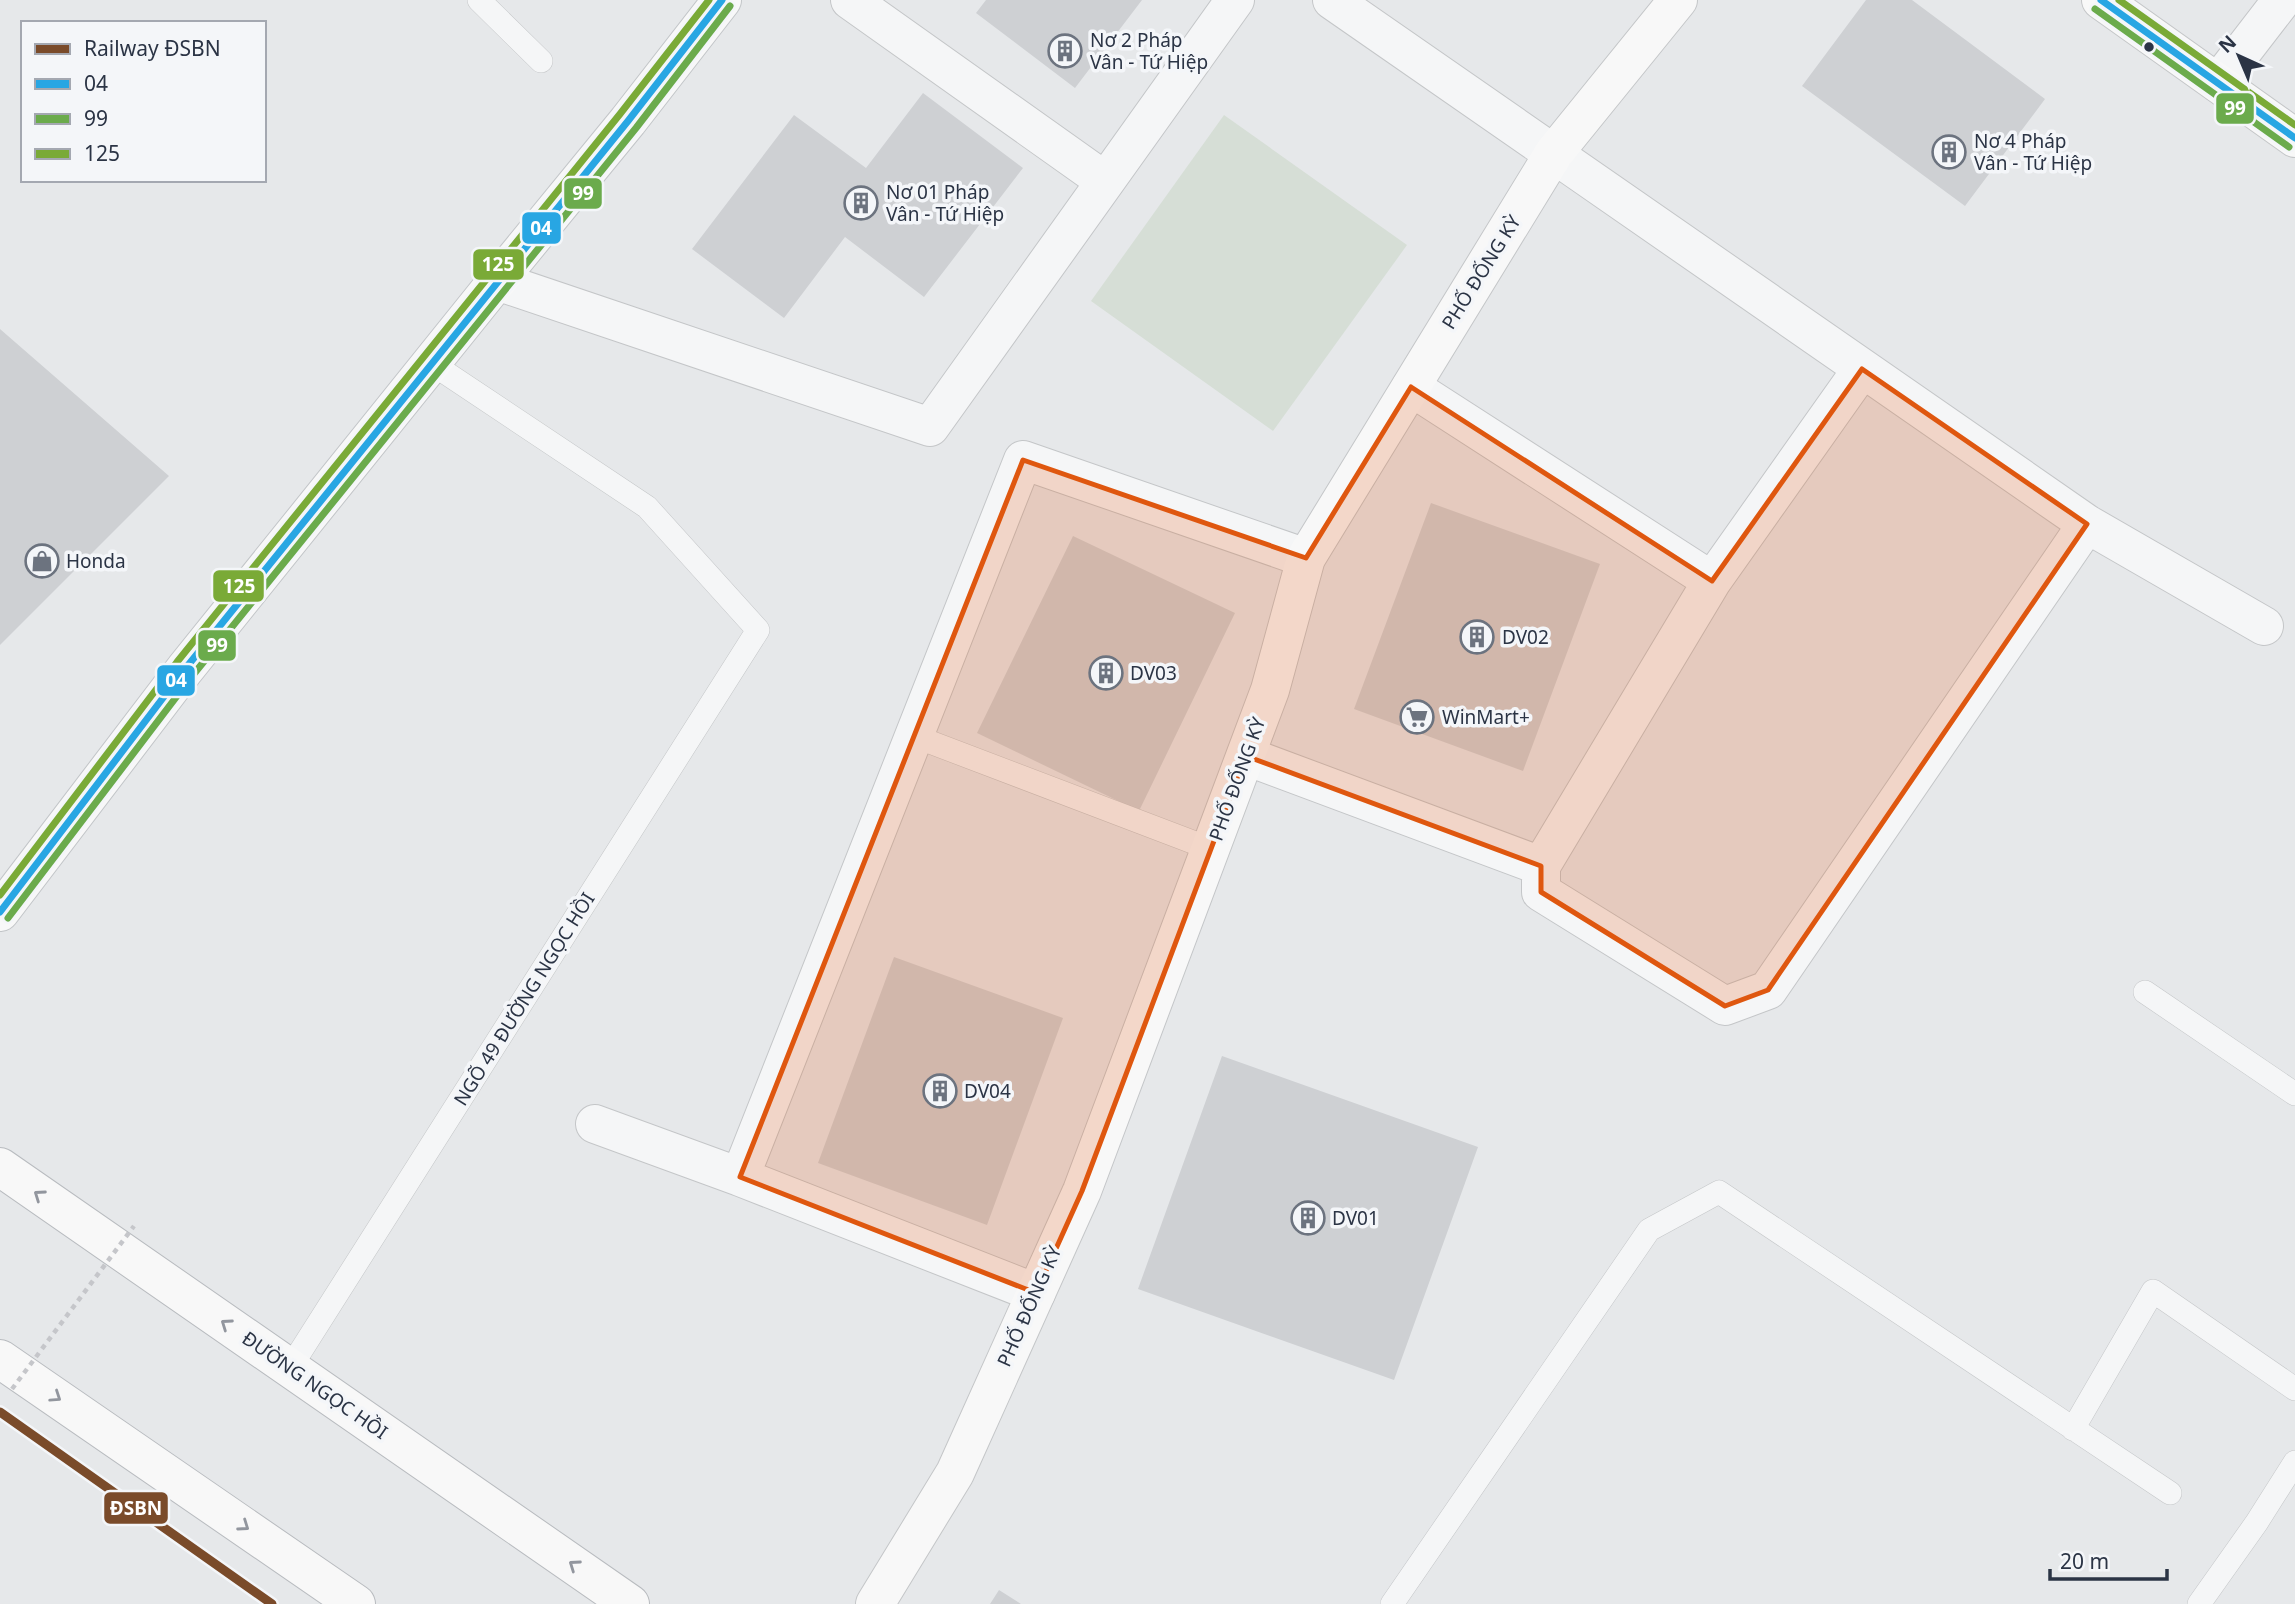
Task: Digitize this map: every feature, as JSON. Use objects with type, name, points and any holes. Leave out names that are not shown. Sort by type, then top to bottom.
[{"type":"main road","name":"PHỐ ĐỐNG KỲ","points":[[875,1604],[955,1473],[1082,1191],[1270,690],[1306,558],[1554,153],[1678,0]]},
{"type":"main road","points":[[2101,0],[2295,138]]},
{"type":"main road","points":[[0,912],[185,669],[628,121],[720,1]]},
{"type":"main road","name":"ĐƯỜNG NGỌC HỒI","points":[[2,1172],[630,1604]]},
{"type":"main road","points":[[6,1374],[356,1604]]},
{"type":"street","points":[[850,0],[1105,181]]},
{"type":"street","points":[[497,281],[930,427],[1235,0]]},
{"type":"street","points":[[1332,0],[2087,524],[2264,625]]},
{"type":"street","points":[[2218,83],[2282,0]]},
{"type":"street","points":[[1862,369],[1712,581],[1541,866],[1541,892],[1725,1006],[1768,990],[2087,524]]},
{"type":"street","points":[[1410,387],[1712,581]]},
{"type":"street","points":[[740,1177],[1023,460],[1306,558]]},
{"type":"street","points":[[1245,755],[1541,866]]},
{"type":"street","points":[[595,1124],[740,1177],[1036,1293]]},
{"type":"lane","points":[[479,0],[541,61]]},
{"type":"lane","name":"NGÕ 49 ĐƯỜNG NGỌC HỒI","points":[[290,1368],[758,630],[647,507],[431,363]]},
{"type":"lane","points":[[914,736],[1211,849]]},
{"type":"lane","points":[[2145,992],[2295,1094]]},
{"type":"lane","points":[[1392,1604],[1649,1230],[1719,1192],[2170,1493]]},
{"type":"lane","points":[[2073,1429],[2153,1291],[2295,1389]]},
{"type":"lane","points":[[2199,1604],[2257,1522],[2295,1462]]},
{"type":"path","points":[[6,1374],[134,1226]]},
{"type":"highlighted area","points":[[1862,369],[2087,524],[1768,990],[1725,1006],[1541,892],[1541,866],[1246,756],[1082,1191],[1036,1293],[740,1177],[1023,460],[1306,558],[1411,387],[1712,581]]},
{"type":"shaded area","points":[[1224,115],[1407,245],[1273,431],[1091,301]]},
{"type":"building","name":"Nơ 2 Pháp Vân - Tứ Hiệp","points":[[986,0],[1142,0],[1075,88],[976,13]]},
{"type":"building","name":"Nơ 4 Pháp Vân - Tứ Hiệp","points":[[1866,0],[1912,0],[2045,99],[1965,206],[1802,86]]},
{"type":"building","name":"Nơ 01 Pháp Vân - Tứ Hiệp","points":[[923,93],[1023,168],[924,297],[845,237],[784,318],[692,249],[794,115],[866,168]]},
{"type":"building","name":"Honda","points":[[0,329],[169,476],[0,645]]},
{"type":"building","name":"DV02","points":[[1431,503],[1600,564],[1523,771],[1354,709]]},
{"type":"building","name":"DV03","points":[[1073,536],[1235,613],[1139,811],[977,733]]},
{"type":"building","name":"DV04","points":[[894,957],[1063,1018],[987,1225],[818,1163]]},
{"type":"building","name":"DV01","points":[[1222,1056],[1478,1147],[1394,1380],[1138,1289]]},
{"type":"building","points":[[999,1590],[1021,1604],[990,1604]]},
{"type":"rail line","name":"ĐSBN","points":[[0,1412],[272,1604]]},
{"type":"transit line","name":"125","points":[[0,895],[177,662],[709,0]]},
{"type":"transit line","name":"04","points":[[0,912],[185,669],[628,121],[722,0]]},
{"type":"transit line","name":"04","points":[[2101,0],[2295,138]]},
{"type":"transit line","name":"125","points":[[2119,0],[2295,125]]},
{"type":"transit line","name":"99","points":[[8,918],[193,675],[636,128],[730,6]]},
{"type":"transit line","name":"99","points":[[2095,9],[2289,147]]},
{"type":"place","name":"Nơ 2 Pháp Vân - Tứ Hiệp","points":[[1065,51]]},
{"type":"place","name":"Nơ 4 Pháp Vân - Tứ Hiệp","points":[[1949,152]]},
{"type":"place","name":"Nơ 01 Pháp Vân - Tứ Hiệp","points":[[861,203]]},
{"type":"place","name":"Honda","points":[[42,561]]},
{"type":"place","name":"DV02","points":[[1477,637]]},
{"type":"place","name":"DV03","points":[[1106,673]]},
{"type":"place","name":"WinMart+","points":[[1417,717]]},
{"type":"place","name":"DV04","points":[[940,1091]]},
{"type":"place","name":"DV01","points":[[1308,1218]]}]
